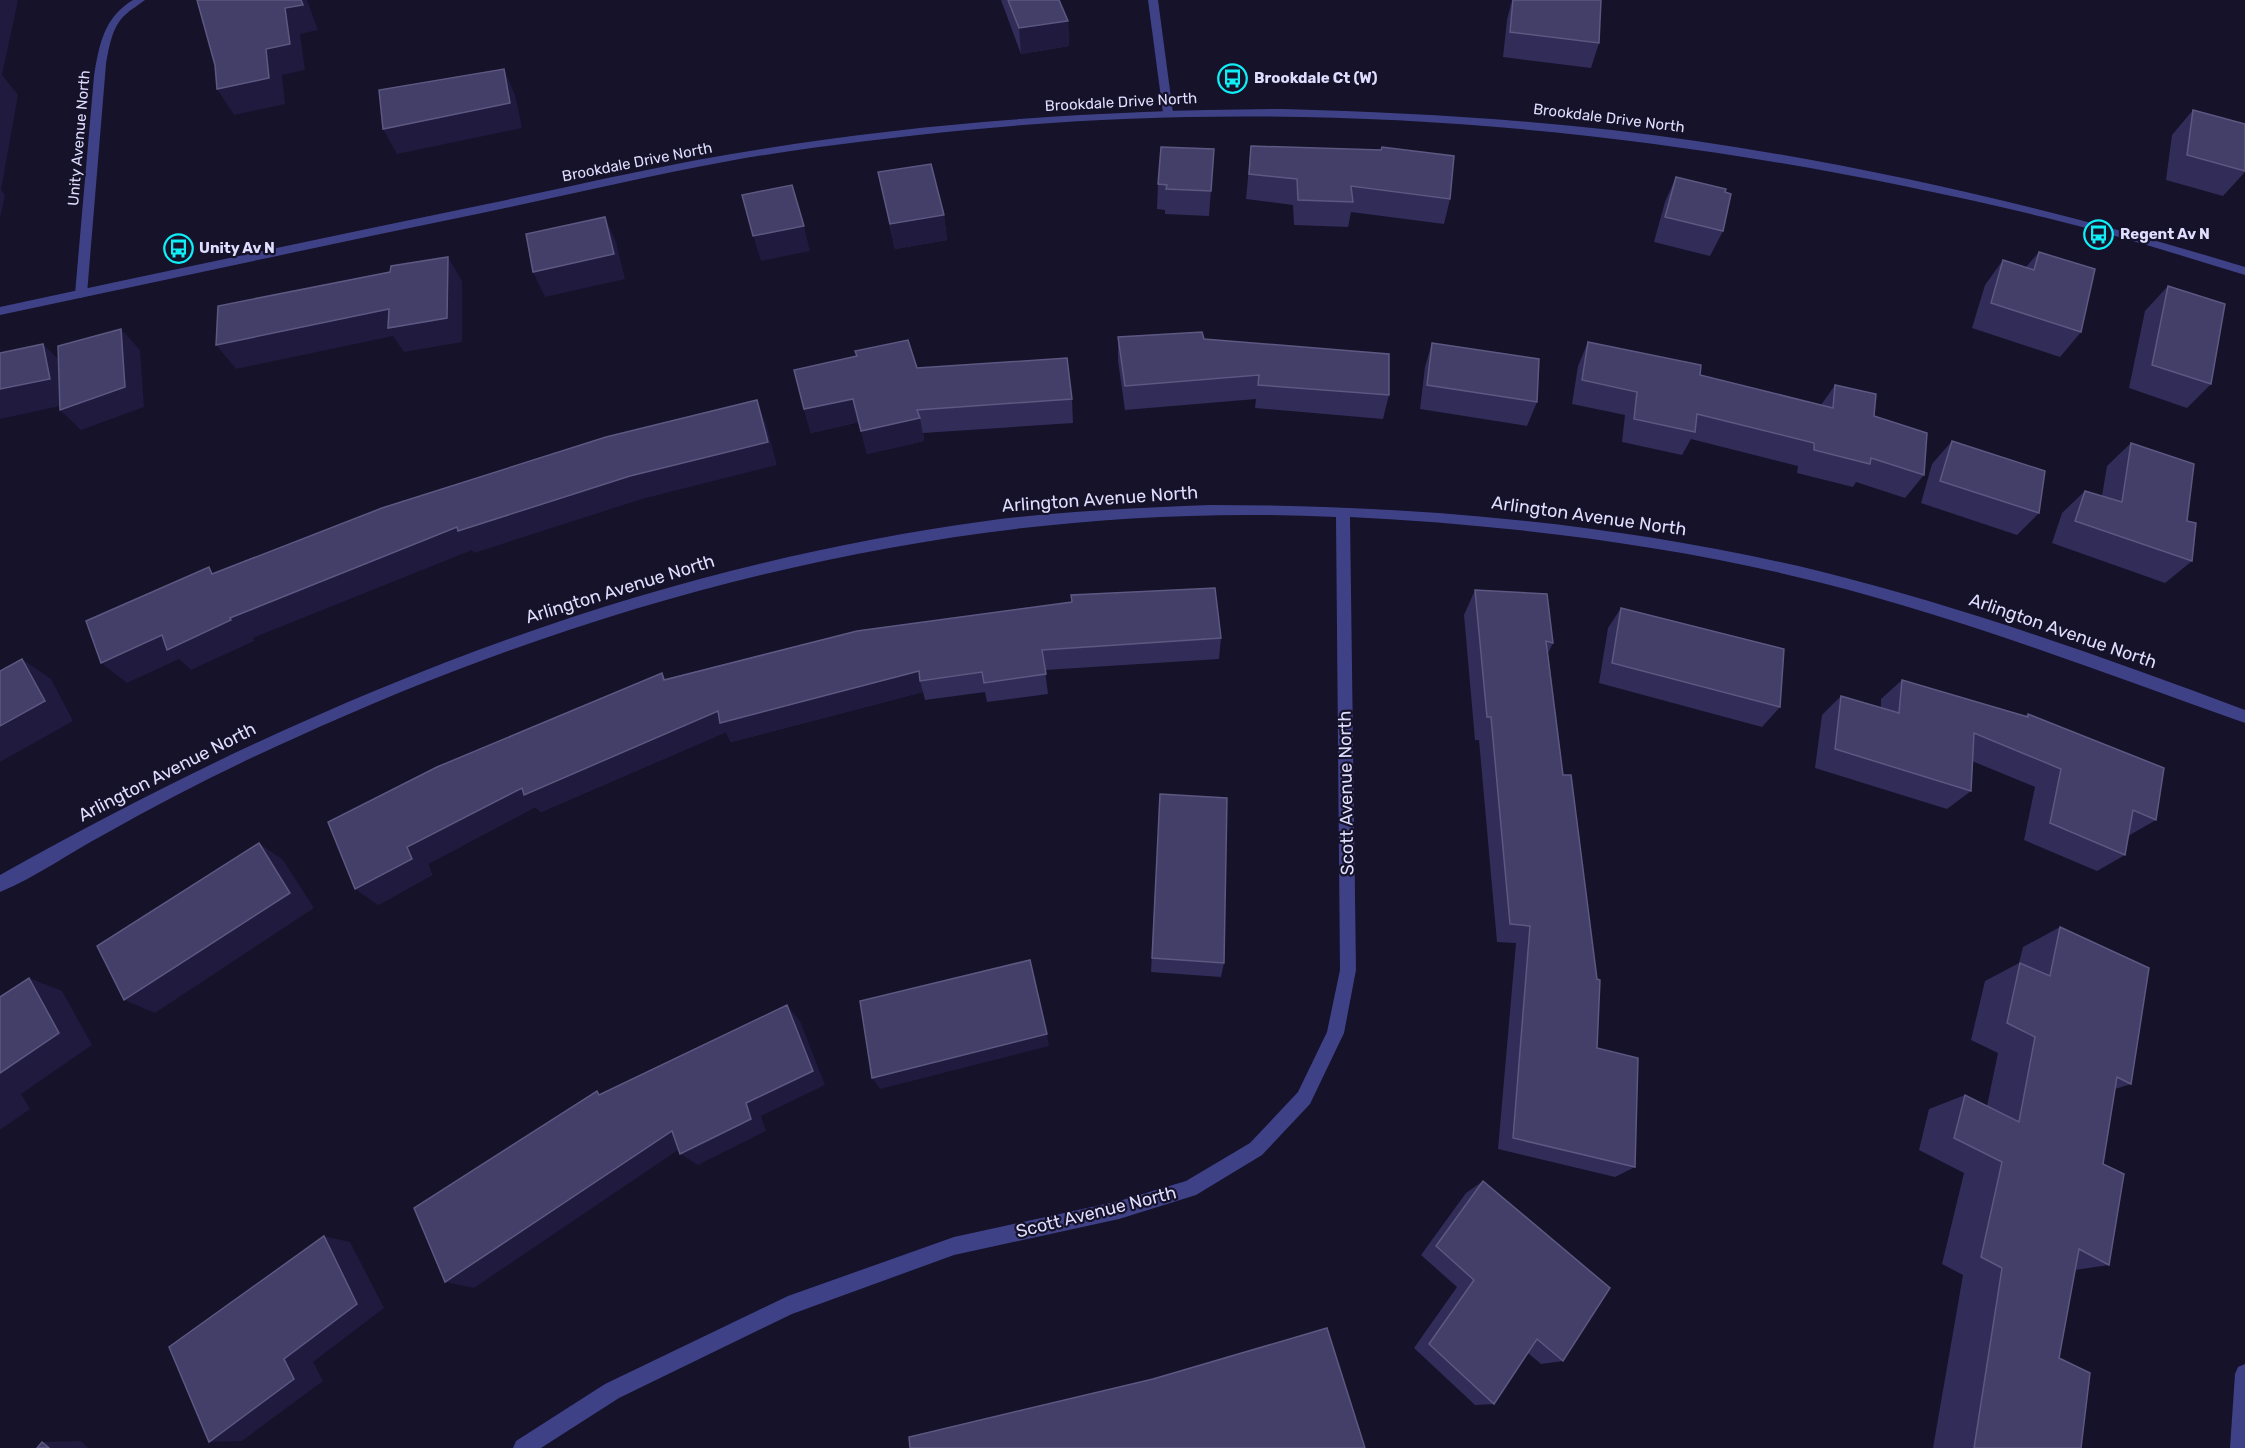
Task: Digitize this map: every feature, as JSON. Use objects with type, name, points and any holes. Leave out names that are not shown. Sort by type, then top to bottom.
[{"type":"street","name":"Unity Avenue North","points":[[81,294],[99,76],[105,42],[112,22],[140,0]]},
{"type":"street","points":[[1153,0],[1168,113]]},
{"type":"street","name":"Brookdale Drive North","points":[[0,311],[759,153],[916,132],[1168,113],[1368,113],[1523,122],[1681,142],[1851,171],[2049,214],[2245,271]]},
{"type":"street","name":"Arlington Avenue North","points":[[0,884],[103,826],[291,732],[473,657],[586,618],[696,584],[858,548],[1012,523],[1171,511],[1343,511],[1491,521],[1642,542],[1801,572],[1967,618],[2139,677],[2245,717]]},
{"type":"street","name":"Scott Avenue North","points":[[523,1448],[612,1391],[788,1306],[954,1246],[1119,1210],[1190,1189],[1256,1149],[1304,1098],[1335,1033],[1348,970],[1343,511]]},
{"type":"street","points":[[2240,1448],[2245,1374]]},
{"type":"building","points":[[197,0],[301,0],[303,5],[285,8],[290,44],[266,49],[269,78],[217,89],[215,65]]},
{"type":"building","points":[[1008,0],[1059,0],[1068,21],[1019,28]]},
{"type":"building","points":[[1513,0],[1601,0],[1599,43],[1510,32]]},
{"type":"building","points":[[504,69],[510,103],[383,129],[379,90]]},
{"type":"building","points":[[2193,110],[2245,124],[2245,171],[2187,155]]},
{"type":"building","points":[[1251,146],[1381,150],[1382,147],[1454,156],[1450,199],[1351,186],[1353,202],[1298,200],[1297,179],[1249,174]]},
{"type":"building","points":[[1161,147],[1214,149],[1211,191],[1166,189],[1167,185],[1158,184]]},
{"type":"building","points":[[931,164],[944,215],[890,224],[878,172]]},
{"type":"building","points":[[1676,177],[1726,189],[1725,192],[1731,194],[1723,231],[1665,217]]},
{"type":"building","points":[[792,185],[804,226],[753,236],[742,195]]},
{"type":"building","points":[[605,217],[614,254],[533,272],[526,234]]},
{"type":"building","points":[[2039,252],[2095,269],[2081,332],[1991,303],[2003,260],[2034,270]]},
{"type":"building","points":[[448,257],[447,318],[388,328],[389,309],[216,345],[218,306],[390,272],[391,266]]},
{"type":"building","points":[[2168,286],[2225,304],[2211,384],[2152,365]]},
{"type":"building","points":[[121,329],[125,387],[60,410],[58,346]]},
{"type":"building","points":[[1202,332],[1204,339],[1389,354],[1389,395],[1258,385],[1259,375],[1125,386],[1118,337]]},
{"type":"building","points":[[908,340],[917,368],[1067,358],[1072,399],[917,410],[920,418],[861,431],[853,399],[804,409],[794,370],[857,356],[855,351]]},
{"type":"building","points":[[1588,342],[1701,365],[1700,375],[1833,408],[1835,385],[1876,394],[1874,416],[1927,433],[1924,475],[1871,458],[1870,464],[1814,450],[1814,443],[1697,414],[1695,432],[1634,419],[1637,392],[1582,380]]},
{"type":"building","points":[[1432,343],[1539,359],[1537,402],[1427,385]]},
{"type":"building","points":[[43,344],[50,379],[0,389],[0,353]]},
{"type":"building","points":[[757,400],[768,442],[630,476],[458,531],[457,527],[230,618],[231,620],[167,650],[162,635],[101,663],[86,621],[209,567],[212,574],[382,508],[606,437]]},
{"type":"building","points":[[1952,441],[2045,471],[2039,513],[1940,481]]},
{"type":"building","points":[[2131,443],[2194,464],[2187,521],[2196,523],[2192,561],[2075,521],[2085,491],[2122,502]]},
{"type":"building","points":[[1215,588],[1221,638],[1042,650],[1046,674],[984,683],[982,672],[920,681],[919,671],[720,723],[718,711],[524,795],[522,788],[407,847],[412,859],[355,889],[328,822],[437,767],[662,673],[664,680],[857,631],[1072,602],[1071,595]]},
{"type":"building","points":[[1475,590],[1547,594],[1553,643],[1546,641],[1563,775],[1571,775],[1597,979],[1600,980],[1597,1048],[1638,1058],[1635,1167],[1513,1138],[1530,926],[1510,924],[1491,717],[1487,717]]},
{"type":"building","points":[[1621,608],[1784,649],[1780,707],[1612,663]]},
{"type":"building","points":[[22,659],[45,701],[0,726],[0,671]]},
{"type":"building","points":[[1902,680],[2028,717],[2028,714],[2164,768],[2156,820],[2133,810],[2125,855],[2050,823],[2061,769],[1974,733],[1971,791],[1835,749],[1841,696],[1899,713]]},
{"type":"building","points":[[1160,794],[1227,798],[1224,963],[1152,958]]},
{"type":"building","points":[[259,843],[290,893],[124,1000],[97,946]]},
{"type":"building","points":[[2060,927],[2149,968],[2131,1084],[2117,1077],[2103,1164],[2124,1174],[2109,1265],[2079,1249],[2059,1358],[2090,1373],[2081,1448],[1974,1448],[2002,1268],[1981,1257],[2002,1162],[1954,1138],[1965,1095],[2019,1122],[2035,1037],[2007,1023],[2020,963],[2050,976]]},
{"type":"building","points":[[1030,960],[1047,1034],[872,1078],[860,1001]]},
{"type":"building","points":[[29,978],[59,1033],[0,1073],[0,997]]},
{"type":"building","points":[[787,1005],[813,1071],[746,1103],[751,1119],[680,1154],[672,1131],[445,1282],[414,1208],[597,1091],[599,1095]]},
{"type":"building","points":[[1483,1181],[1610,1288],[1563,1361],[1537,1339],[1494,1404],[1429,1344],[1474,1280],[1436,1246]]},
{"type":"building","points":[[324,1236],[357,1304],[284,1359],[294,1379],[209,1442],[169,1347]]},
{"type":"building","points":[[1327,1328],[1365,1448],[910,1448],[909,1437],[1153,1379]]},
{"type":"building","points":[[42,1442],[49,1448],[37,1448]]},
{"type":"place","name":"Brookdale Ct (W)","points":[[1233,78]]},
{"type":"place","name":"Regent Av N","points":[[2099,234]]},
{"type":"place","name":"Unity Av N","points":[[178,248]]}]
